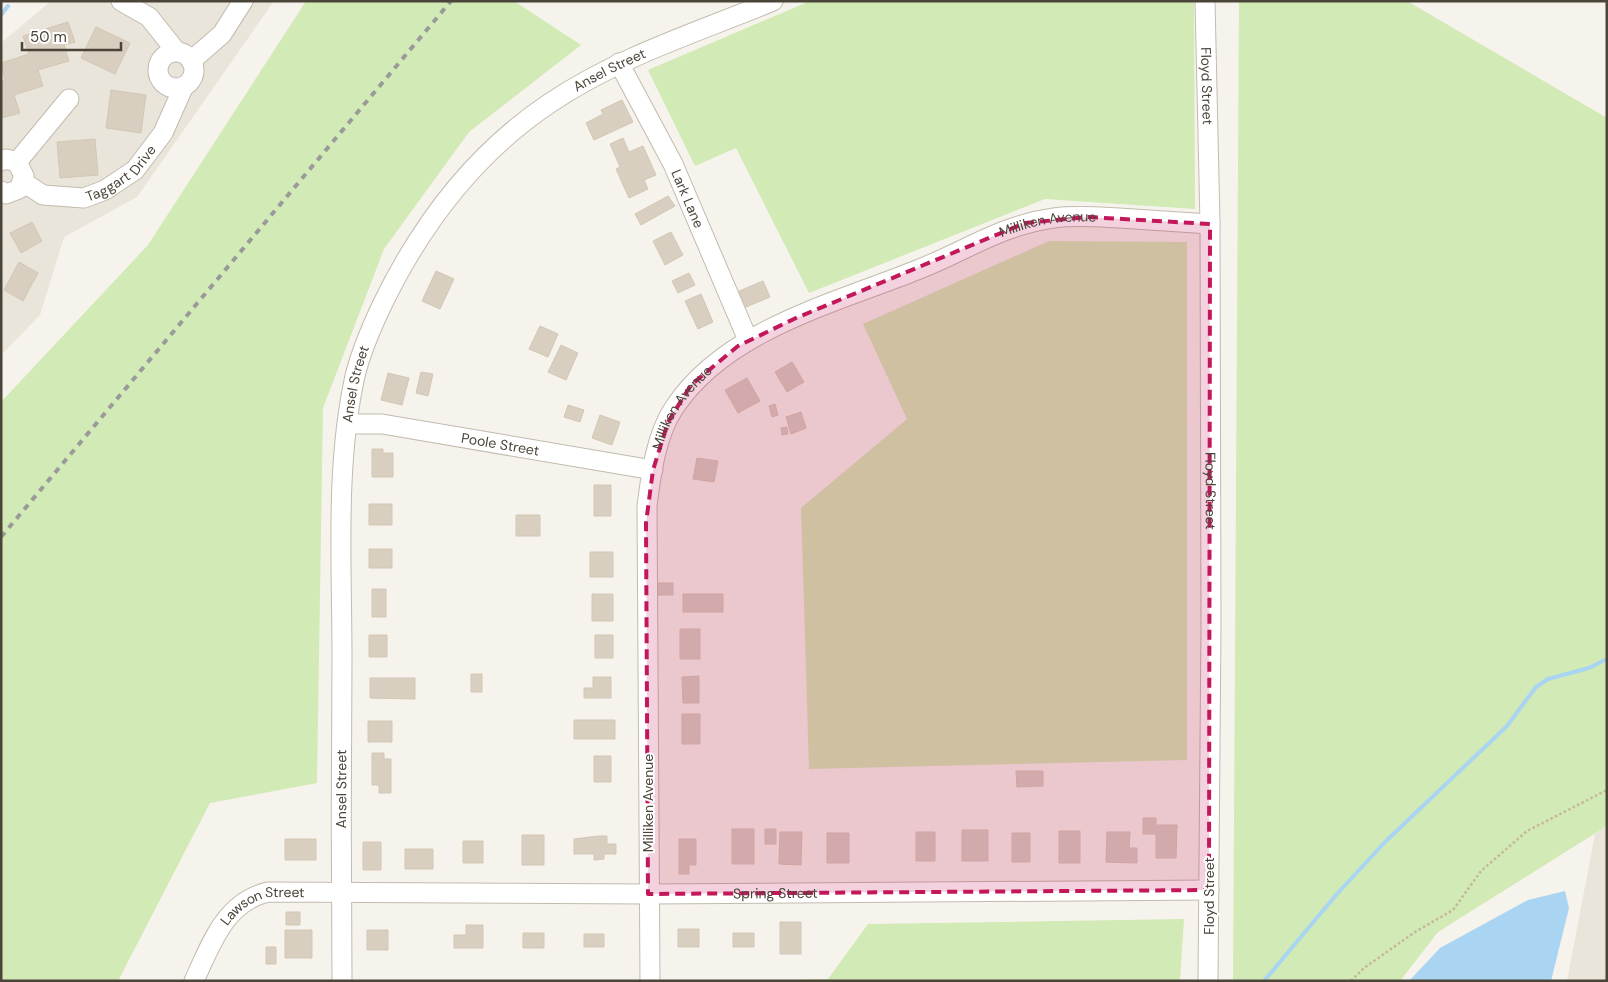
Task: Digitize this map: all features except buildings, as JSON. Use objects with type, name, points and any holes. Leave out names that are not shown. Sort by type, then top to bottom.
[{"type":"street","points":[[122,1],[149,17],[184,56],[195,72],[190,84],[176,89],[162,84],[157,70],[162,56],[184,56],[222,34],[243,1]]},
{"type":"street","name":"Ansel Street","points":[[342,981],[342,483],[348,424],[356,374],[374,322],[401,267],[432,217],[480,160],[517,127],[550,102],[619,62],[773,1]]},
{"type":"street","name":"Floyd Street","points":[[1205,1],[1210,224],[1211,625],[1208,981]]},
{"type":"street","name":"Lark Lane","points":[[619,62],[673,164],[748,340]]},
{"type":"street","name":"Taggart Drive","points":[[22,182],[43,195],[84,198],[105,190],[135,170],[162,133],[183,88]]},
{"type":"street","points":[[1,192],[6,194],[18,188],[24,176],[9,162],[69,99]]},
{"type":"street","name":"Milliken Avenue","points":[[650,981],[646,524],[653,470],[659,444],[673,409],[707,369],[748,340],[796,318],[920,269],[995,233],[1025,223],[1056,218],[1088,217],[1210,224]]},
{"type":"street","name":"Poole Street","points":[[348,424],[382,424],[653,470]]},
{"type":"street","name":"Spring Street","points":[[341,892],[648,894],[1209,890]]},
{"type":"street","name":"Lawson Street","points":[[194,981],[217,932],[237,906],[248,898],[268,892],[341,892]]},
{"type":"path","points":[[1352,981],[1364,968],[1415,932],[1453,910],[1481,871],[1527,831],[1607,790]]},
{"type":"highlighted area","points":[[1088,217],[1210,224],[1209,890],[648,894],[646,523],[653,470],[668,422],[691,385],[738,346],[796,318],[1025,223]]},
{"type":"shaded area","points":[[51,1],[274,1],[137,197],[64,237],[40,315],[1,355],[1,43]]},
{"type":"shaded area","points":[[1607,826],[1607,981],[1567,981],[1595,834]]},
{"type":"green space","points":[[306,1],[514,1],[581,45],[469,132],[384,249],[323,408],[317,783],[210,803],[118,981],[1,981],[1,402],[148,245]]},
{"type":"green space","points":[[810,1],[1194,1],[1195,209],[1045,199],[809,293],[736,148],[695,166],[648,70]]},
{"type":"green space","points":[[1239,1],[1407,1],[1607,118],[1607,826],[1438,932],[1400,981],[1233,981]]},
{"type":"green space","points":[[1049,241],[1187,242],[1187,760],[809,769],[801,508],[907,419],[863,324]]},
{"type":"green space","points":[[1184,919],[1180,981],[755,981],[828,979],[868,924]]},
{"type":"water","points":[[1565,891],[1569,908],[1551,981],[1409,981],[1440,948],[1528,900]]},
{"type":"waterway","points":[[1,15],[8,6]]},
{"type":"waterway","points":[[1264,981],[1336,895],[1385,842],[1507,726],[1536,687],[1548,679],[1589,668],[1607,659]]},
{"type":"railway","points":[[1,537],[451,1]]}]
